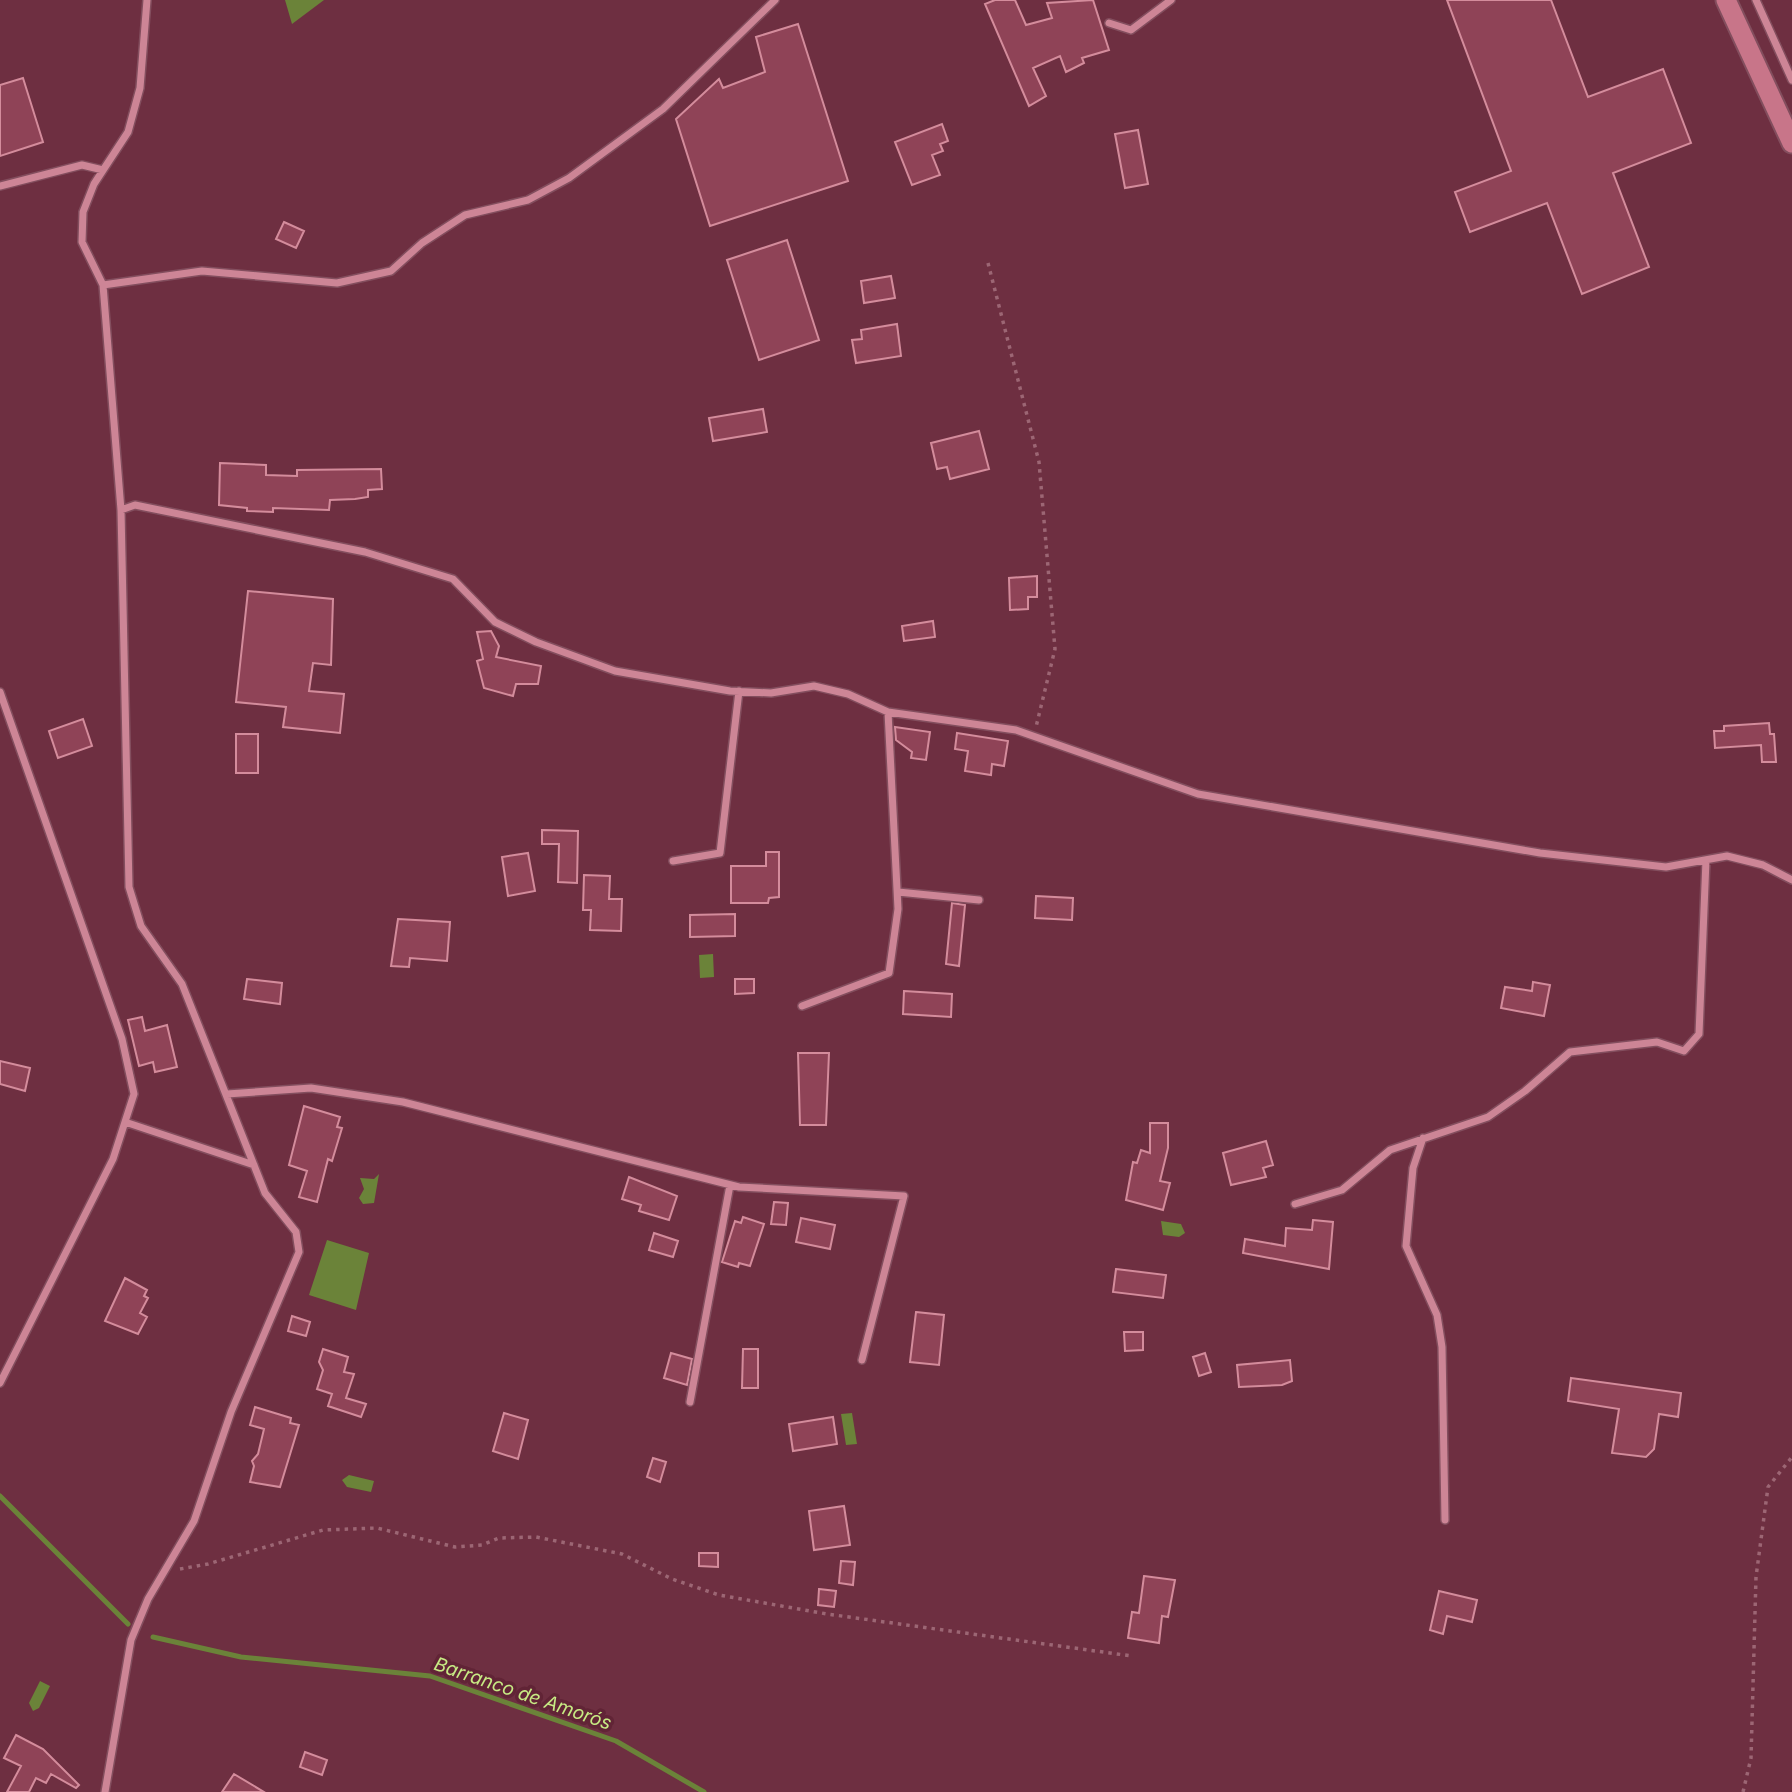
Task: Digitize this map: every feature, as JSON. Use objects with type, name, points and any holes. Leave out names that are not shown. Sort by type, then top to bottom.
[{"type":"highway","points":[[1726,0],[1792,143]]},
{"type":"street","points":[[105,1792],[131,1640],[148,1599],[194,1521],[231,1412],[299,1252],[296,1232],[265,1193],[182,984],[141,926],[129,887],[121,510],[103,285],[82,242],[83,212],[103,170],[128,132],[140,88],[147,0]]},
{"type":"street","points":[[103,285],[202,271],[337,283],[391,271],[422,243],[465,215],[528,200],[569,178],[663,109],[775,0]]},
{"type":"street","points":[[1109,23],[1131,30],[1171,0]]},
{"type":"street","points":[[1756,0],[1792,80]]},
{"type":"street","points":[[0,186],[82,165],[103,170]]},
{"type":"street","points":[[121,510],[135,505],[365,552],[453,579],[495,622],[575,657],[615,671],[739,691],[771,693],[814,686],[848,694],[888,712],[1016,730],[1198,794],[1540,853],[1666,867],[1727,856],[1763,865],[1792,880]]},
{"type":"street","points":[[673,861],[720,853],[739,691]]},
{"type":"street","points":[[0,692],[122,1039],[134,1094],[113,1159],[0,1383]]},
{"type":"street","points":[[802,1006],[889,973],[898,892],[887,742],[888,712]]},
{"type":"street","points":[[1295,1204],[1342,1190],[1390,1150],[1488,1117],[1525,1091],[1570,1052],[1657,1042],[1684,1051],[1699,1034],[1706,860]]},
{"type":"street","points":[[898,892],[979,900]]},
{"type":"street","points":[[227,1094],[311,1088],[403,1102],[730,1185],[904,1196],[862,1360]]},
{"type":"street","points":[[125,1122],[254,1165]]},
{"type":"street","points":[[1423,1138],[1413,1168],[1406,1246],[1437,1315],[1442,1347],[1445,1520]]},
{"type":"street","points":[[690,1402],[730,1185]]},
{"type":"path","points":[[988,263],[1039,462],[1055,649],[1033,736]]},
{"type":"path","points":[[1743,1792],[1751,1758],[1756,1577],[1768,1487],[1792,1457]]},
{"type":"path","points":[[164,1571],[208,1564],[323,1530],[377,1528],[456,1548],[482,1545],[499,1538],[536,1537],[622,1554],[671,1579],[719,1595],[827,1614],[1132,1656]]},
{"type":"shaded area","points":[[285,0],[324,0],[292,24]]},
{"type":"shaded area","points":[[713,954],[714,977],[700,978],[699,955]]},
{"type":"shaded area","points":[[379,1174],[374,1203],[363,1204],[359,1198],[364,1189],[360,1178],[374,1179]]},
{"type":"shaded area","points":[[1161,1221],[1181,1224],[1185,1233],[1179,1237],[1163,1235]]},
{"type":"shaded area","points":[[327,1240],[369,1253],[356,1310],[309,1295]]},
{"type":"shaded area","points":[[852,1413],[857,1444],[846,1445],[841,1414]]},
{"type":"shaded area","points":[[349,1475],[374,1481],[371,1492],[347,1487],[342,1480]]},
{"type":"shaded area","points":[[40,1681],[50,1686],[39,1708],[33,1711],[29,1703]]},
{"type":"building","points":[[995,0],[1015,0],[1026,25],[1052,18],[1047,3],[1093,0],[1109,50],[1082,58],[1084,63],[1066,72],[1060,56],[1033,68],[1046,96],[1029,106],[985,4]]},
{"type":"building","points":[[1447,0],[1551,0],[1588,97],[1663,69],[1691,143],[1613,173],[1649,267],[1582,294],[1547,203],[1470,232],[1455,192],[1511,171]]},
{"type":"building","points":[[798,24],[848,181],[710,226],[676,119],[719,79],[723,88],[765,72],[756,37]]},
{"type":"building","points":[[23,78],[43,142],[0,156],[0,85]]},
{"type":"building","points":[[942,124],[948,141],[940,144],[943,151],[932,155],[940,175],[912,185],[895,142]]},
{"type":"building","points":[[1138,130],[1148,184],[1125,188],[1115,134]]},
{"type":"building","points":[[284,222],[304,231],[296,248],[276,239]]},
{"type":"building","points":[[787,240],[819,340],[759,360],[727,260]]},
{"type":"building","points":[[891,276],[895,298],[864,303],[861,281]]},
{"type":"building","points":[[897,324],[901,356],[856,363],[852,340],[862,339],[861,330]]},
{"type":"building","points":[[763,409],[767,432],[713,441],[709,418]]},
{"type":"building","points":[[979,431],[989,469],[950,479],[947,467],[937,469],[931,443]]},
{"type":"building","points":[[220,463],[266,465],[266,475],[297,476],[297,470],[381,469],[382,489],[368,490],[368,497],[330,500],[329,510],[273,508],[273,512],[247,511],[247,508],[219,505]]},
{"type":"building","points":[[1037,576],[1037,597],[1028,597],[1028,609],[1010,610],[1009,578]]},
{"type":"building","points":[[248,591],[333,599],[331,665],[313,663],[309,691],[344,694],[340,733],[283,727],[286,707],[236,702]]},
{"type":"building","points":[[933,621],[935,637],[904,641],[902,626]]},
{"type":"building","points":[[491,631],[499,646],[496,657],[541,666],[538,684],[516,684],[513,696],[484,688],[477,661],[483,659],[477,632]]},
{"type":"building","points":[[83,719],[92,746],[58,758],[49,731]]},
{"type":"building","points":[[1769,723],[1770,734],[1774,734],[1776,762],[1762,762],[1761,745],[1715,748],[1714,731],[1724,731],[1724,726]]},
{"type":"building","points":[[895,727],[930,732],[926,760],[911,758],[912,752],[896,740]]},
{"type":"building","points":[[957,733],[1008,741],[1004,766],[992,764],[991,775],[965,771],[968,751],[955,749]]},
{"type":"building","points":[[236,734],[258,734],[258,773],[236,773]]},
{"type":"building","points":[[542,830],[578,831],[577,883],[558,882],[559,844],[542,844]]},
{"type":"building","points":[[766,852],[779,852],[779,897],[769,898],[768,903],[731,903],[731,866],[766,866]]},
{"type":"building","points":[[528,853],[535,891],[508,896],[502,857]]},
{"type":"building","points":[[584,875],[610,876],[609,899],[622,899],[621,931],[590,930],[591,910],[583,910]]},
{"type":"building","points":[[1036,896],[1073,898],[1072,920],[1035,918]]},
{"type":"building","points":[[952,903],[965,905],[959,966],[946,964]]},
{"type":"building","points":[[735,914],[735,936],[690,937],[690,915]]},
{"type":"building","points":[[398,919],[450,922],[447,961],[410,958],[409,967],[391,966]]},
{"type":"building","points":[[247,979],[282,983],[280,1004],[244,999]]},
{"type":"building","points":[[735,979],[754,979],[754,993],[735,994]]},
{"type":"building","points":[[1533,982],[1550,985],[1544,1016],[1501,1008],[1505,987],[1532,991]]},
{"type":"building","points":[[904,991],[952,994],[951,1017],[903,1014]]},
{"type":"building","points":[[142,1017],[145,1031],[167,1025],[177,1067],[155,1072],[153,1062],[139,1066],[128,1020]]},
{"type":"building","points":[[798,1053],[829,1053],[826,1125],[800,1125]]},
{"type":"building","points":[[0,1061],[30,1068],[25,1091],[0,1084]]},
{"type":"building","points":[[304,1106],[340,1117],[337,1127],[342,1128],[332,1161],[328,1159],[317,1202],[299,1197],[307,1171],[289,1165]]},
{"type":"building","points":[[1150,1123],[1168,1123],[1168,1148],[1160,1181],[1170,1183],[1163,1210],[1126,1200],[1133,1162],[1137,1163],[1141,1150],[1150,1153]]},
{"type":"building","points":[[1266,1141],[1273,1165],[1263,1168],[1266,1177],[1231,1185],[1223,1153]]},
{"type":"building","points":[[629,1177],[677,1196],[669,1220],[639,1211],[641,1205],[622,1199]]},
{"type":"building","points":[[774,1202],[788,1203],[786,1225],[771,1224]]},
{"type":"building","points":[[743,1217],[764,1224],[750,1266],[739,1263],[738,1267],[722,1262],[735,1221],[741,1223]]},
{"type":"building","points":[[801,1218],[835,1225],[830,1249],[796,1242]]},
{"type":"building","points":[[1313,1220],[1333,1222],[1329,1269],[1243,1253],[1245,1239],[1285,1246],[1286,1228],[1312,1230]]},
{"type":"building","points":[[654,1233],[678,1241],[673,1257],[649,1250]]},
{"type":"building","points":[[1116,1269],[1166,1275],[1163,1298],[1113,1292]]},
{"type":"building","points":[[125,1278],[147,1290],[144,1296],[148,1298],[140,1313],[147,1317],[138,1334],[105,1321]]},
{"type":"building","points":[[916,1312],[944,1315],[939,1365],[910,1362]]},
{"type":"building","points":[[292,1316],[310,1322],[306,1336],[288,1331]]},
{"type":"building","points":[[1124,1332],[1143,1332],[1143,1350],[1125,1351]]},
{"type":"building","points":[[323,1349],[348,1357],[344,1372],[354,1374],[346,1398],[366,1404],[361,1417],[328,1406],[332,1394],[317,1389],[323,1370],[319,1362]]},
{"type":"building","points":[[743,1349],[758,1349],[758,1388],[742,1388]]},
{"type":"building","points":[[671,1353],[692,1359],[687,1385],[664,1378]]},
{"type":"building","points":[[1205,1353],[1211,1372],[1199,1376],[1193,1357]]},
{"type":"building","points":[[1290,1360],[1292,1381],[1282,1385],[1239,1387],[1237,1365]]},
{"type":"building","points":[[1571,1378],[1681,1393],[1678,1417],[1659,1414],[1654,1449],[1646,1457],[1612,1453],[1619,1409],[1568,1401]]},
{"type":"building","points":[[255,1407],[291,1418],[290,1423],[299,1425],[280,1487],[250,1482],[254,1466],[252,1461],[258,1454],[264,1429],[250,1425]]},
{"type":"building","points":[[504,1413],[528,1420],[518,1459],[493,1451]]},
{"type":"building","points":[[833,1417],[837,1444],[793,1451],[789,1424]]},
{"type":"building","points":[[653,1458],[666,1462],[660,1482],[647,1477]]},
{"type":"building","points":[[844,1506],[850,1545],[814,1550],[809,1511]]},
{"type":"building","points":[[699,1553],[718,1553],[718,1567],[699,1566]]},
{"type":"building","points":[[841,1561],[855,1562],[853,1585],[839,1583]]},
{"type":"building","points":[[1144,1576],[1175,1580],[1168,1617],[1162,1616],[1159,1643],[1128,1638],[1132,1612],[1139,1613]]},
{"type":"building","points":[[819,1589],[836,1591],[834,1607],[818,1605]]},
{"type":"building","points":[[1439,1591],[1477,1600],[1472,1622],[1447,1616],[1443,1634],[1430,1630]]},
{"type":"building","points":[[16,1735],[43,1749],[79,1785],[76,1788],[51,1774],[46,1783],[36,1778],[29,1792],[7,1792],[21,1766],[4,1758]]},
{"type":"building","points":[[305,1752],[327,1760],[322,1775],[300,1767]]},
{"type":"building","points":[[234,1774],[264,1792],[222,1792]]},
{"type":"waterway","name":"Barranco de Amorós","points":[[0,1496],[128,1624]]},
{"type":"waterway","name":"Barranco de Amorós","points":[[153,1637],[241,1657],[430,1676],[616,1741],[704,1792]]}]
